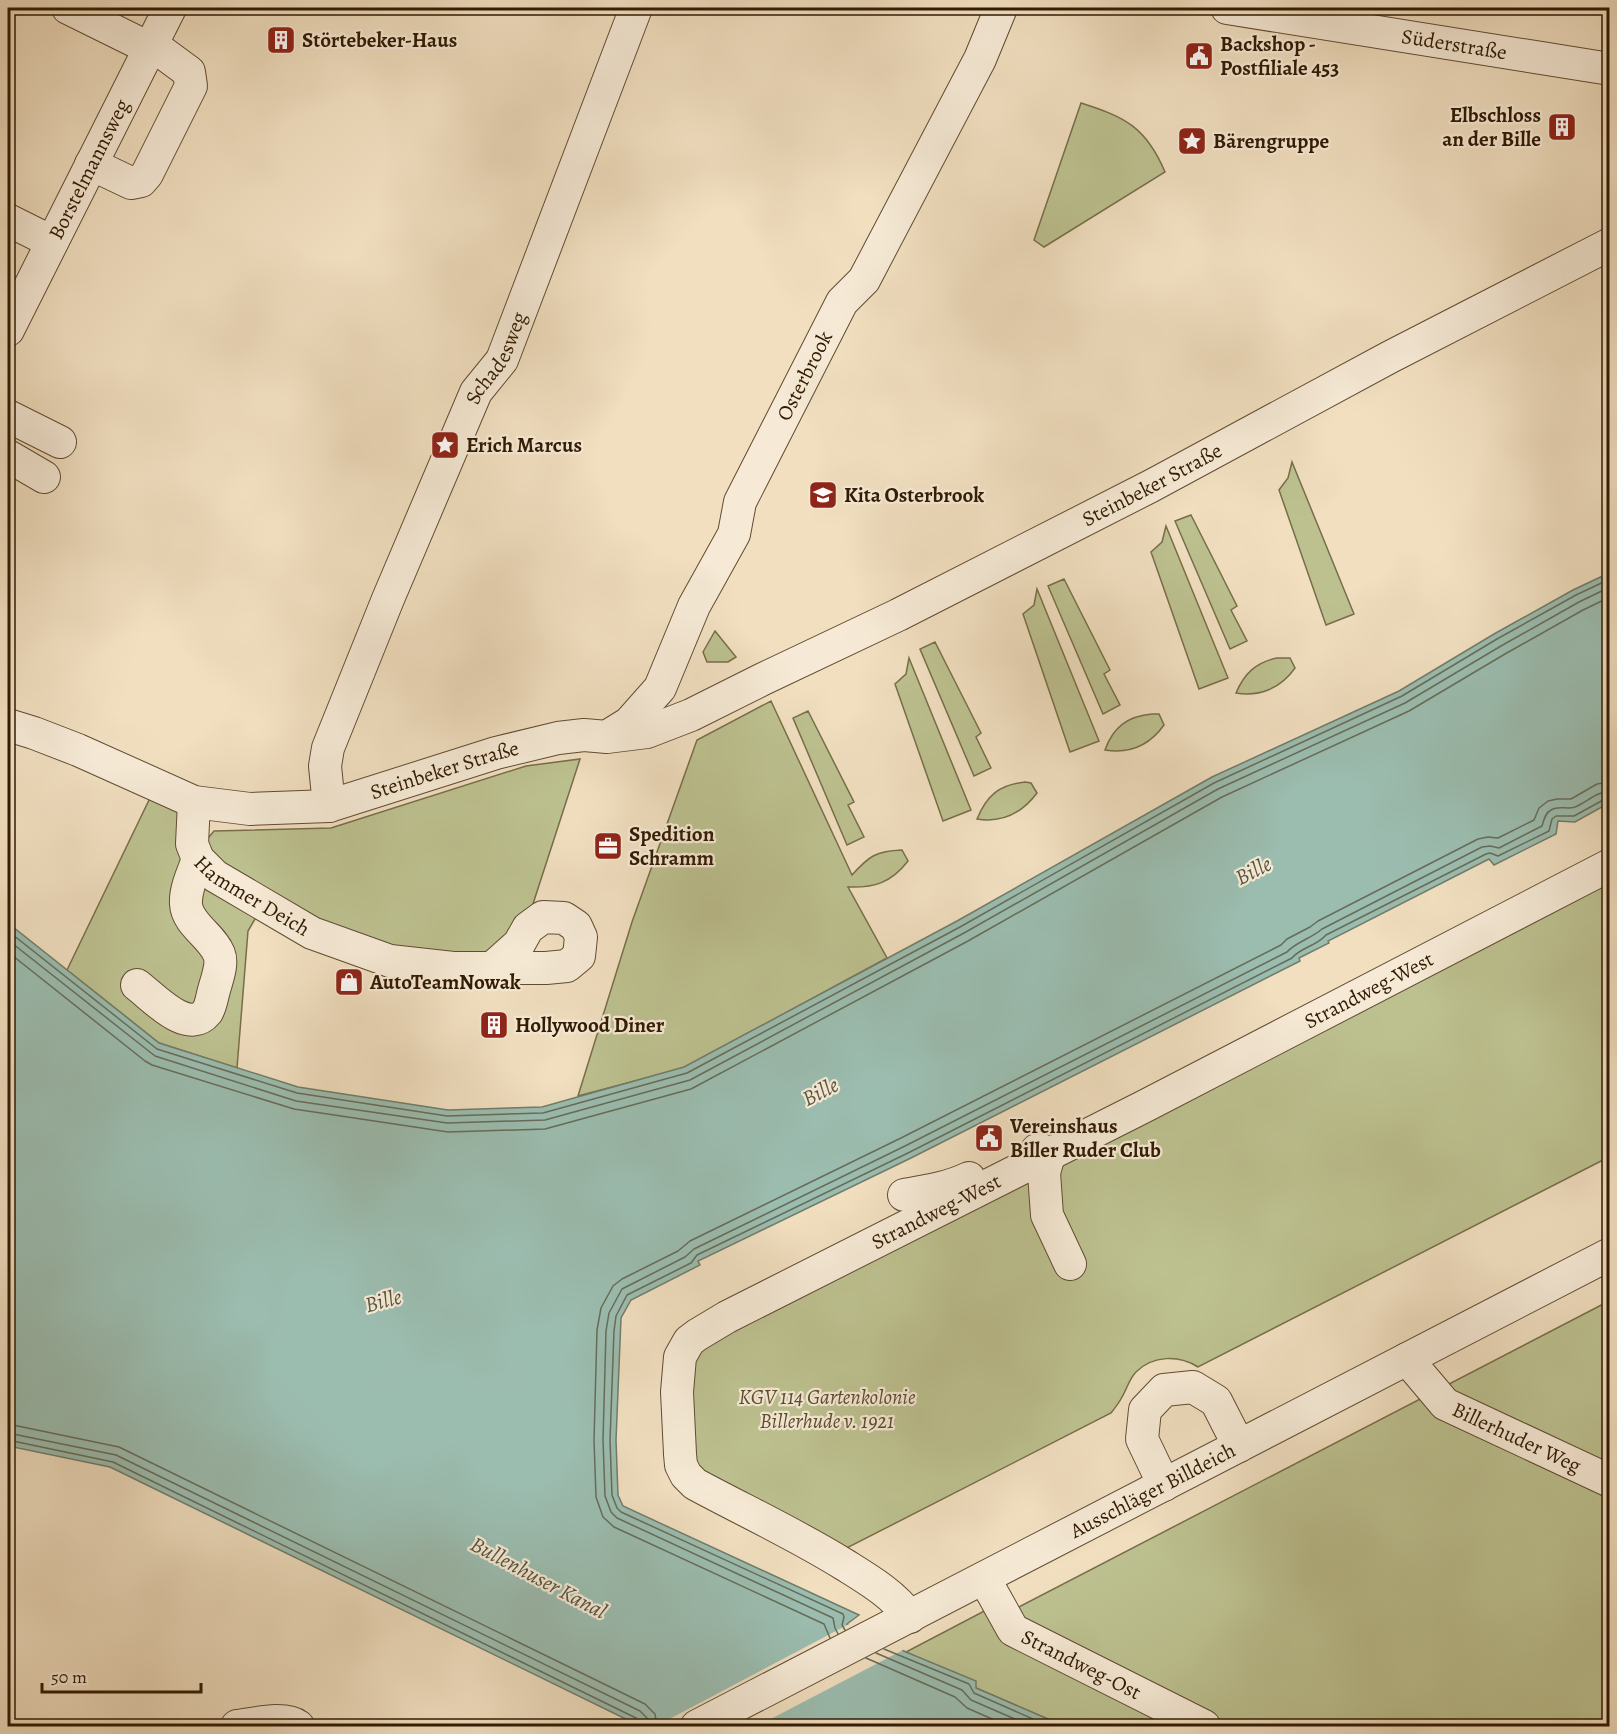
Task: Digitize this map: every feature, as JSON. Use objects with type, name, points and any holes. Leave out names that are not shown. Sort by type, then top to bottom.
[{"type":"street","points":[[68,8],[150,46],[189,72],[192,86],[147,174],[141,181],[131,183],[91,164]]},
{"type":"street","name":"Borstelmannsweg","points":[[8,330],[170,8]]},
{"type":"street","name":"Schadesweg","points":[[330,806],[325,766],[328,748],[476,392],[502,360],[636,8]]},
{"type":"street","name":"Osterbrook","points":[[607,736],[629,723],[660,688],[694,606],[734,534],[740,502],[842,302],[864,280],[980,59],[1001,8]]},
{"type":"street","name":"Süderstraße","points":[[1227,8],[1610,69]]},
{"type":"street","points":[[8,220],[52,242]]},
{"type":"street","name":"Steinbeker Straße","points":[[194,802],[250,809],[330,806],[496,753],[558,738],[647,732],[691,715],[897,615],[1151,486],[1390,357],[1610,244]]},
{"type":"street","points":[[8,416],[60,442]]},
{"type":"street","points":[[8,456],[44,477]]},
{"type":"street","points":[[660,688],[674,687],[684,691],[692,706],[691,715]]},
{"type":"street","points":[[8,725],[78,750],[194,802]]},
{"type":"street","name":"Hammer Deich","points":[[194,802],[192,844],[198,860],[215,876],[312,933],[390,961],[453,968],[491,969]]},
{"type":"street","points":[[137,985],[178,1018],[187,1020],[198,1018],[206,1012],[212,1000],[220,960],[219,953],[187,910],[186,897],[198,860]]},
{"type":"street","name":"Strandweg-West","points":[[909,1617],[891,1596],[818,1548],[695,1484],[686,1475],[681,1465],[677,1392],[680,1357],[689,1341],[727,1317],[1048,1155],[1610,865]]},
{"type":"street","points":[[904,1195],[959,1183],[1040,1149],[1048,1155],[1044,1173],[1047,1215],[1070,1264]]},
{"type":"street","name":"Ausschläger Billdeich","points":[[697,1726],[1610,1254]]},
{"type":"street","name":"Billerhuder Weg","points":[[1407,1359],[1445,1404],[1610,1481]]},
{"type":"street","points":[[1164,1485],[1142,1439],[1145,1410],[1164,1390],[1193,1387],[1216,1401],[1239,1446]]},
{"type":"street","name":"Strandweg-Ost","points":[[984,1578],[1013,1630],[1204,1726]]},
{"type":"street","points":[[237,1726],[274,1721],[294,1723],[298,1726]]},
{"type":"green space","points":[[1081,103],[1122,119],[1142,134],[1165,172],[1044,247],[1034,240]]},
{"type":"green space","points":[[1292,462],[1354,614],[1326,625],[1279,490],[1288,478]]},
{"type":"green space","points":[[1191,515],[1237,606],[1231,610],[1247,641],[1230,649],[1175,521]]},
{"type":"green space","points":[[1166,526],[1228,678],[1199,689],[1151,552],[1162,542]]},
{"type":"green space","points":[[1064,579],[1110,670],[1104,674],[1120,705],[1103,714],[1048,586]]},
{"type":"green space","points":[[1037,589],[1099,741],[1070,752],[1023,614],[1034,605]]},
{"type":"green space","points":[[715,631],[736,657],[728,662],[707,662],[703,652]]},
{"type":"green space","points":[[935,642],[981,733],[976,737],[991,768],[974,776],[920,649]]},
{"type":"green space","points":[[909,658],[971,810],[943,821],[895,684],[906,674]]},
{"type":"green space","points":[[1277,658],[1290,658],[1295,668],[1283,681],[1262,692],[1236,693],[1252,670],[1263,662]]},
{"type":"green space","points":[[771,701],[852,875],[863,863],[879,853],[902,850],[908,861],[895,874],[881,883],[848,887],[887,958],[684,1068],[578,1096],[632,922],[697,740]]},
{"type":"green space","points":[[808,711],[854,802],[848,805],[864,837],[847,845],[793,718]]},
{"type":"green space","points":[[1159,714],[1164,725],[1152,738],[1131,749],[1105,750],[1112,735],[1122,724],[1136,717]]},
{"type":"green space","points":[[580,759],[531,910],[485,956],[392,951],[319,925],[227,868],[204,843],[214,831],[331,828],[526,766]]},
{"type":"green space","points":[[1016,783],[1031,783],[1037,793],[1025,806],[1003,818],[977,819],[985,804],[995,793]]},
{"type":"green space","points":[[151,796],[167,803],[183,816],[259,912],[248,931],[237,1068],[159,1043],[67,970]]},
{"type":"green space","name":"KGV 114 Gartenkolonie Billerhude v. 1921","points":[[1609,857],[1609,1157],[1198,1367],[1175,1359],[1150,1362],[1134,1375],[1111,1413],[835,1554],[692,1489],[683,1334]]},
{"type":"green space","points":[[1609,1301],[1609,1726],[1064,1726],[976,1688],[906,1652],[1011,1597],[1017,1608]]},
{"type":"water","points":[[1609,573],[1609,803],[1575,822],[1558,821],[1556,834],[1494,865],[1489,859],[1328,941],[1329,943],[1299,958],[1300,961],[911,1158],[698,1261],[700,1265],[631,1300],[621,1318],[616,1440],[618,1495],[623,1506],[859,1615],[847,1624],[976,1681],[976,1688],[1064,1726],[640,1726],[110,1467],[8,1446],[8,923],[159,1043],[298,1087],[448,1110],[542,1107],[684,1067],[957,921],[1212,777],[1399,691],[1494,634],[1573,590]]},
{"type":"pier","points":[[851,1623],[905,1649],[757,1726],[656,1726]]},
{"type":"place","name":"Störtebeker-Haus","points":[[281,40]]},
{"type":"place","name":"Backshop - Postfiliale 453","points":[[1199,56]]},
{"type":"place","name":"Elbschloss an der Bille","points":[[1562,127]]},
{"type":"place","name":"Bärengruppe","points":[[1192,141]]},
{"type":"place","name":"Erich Marcus","points":[[445,445]]},
{"type":"place","name":"Kita Osterbrook","points":[[823,495]]},
{"type":"place","name":"Spedition Schramm","points":[[608,846]]},
{"type":"place","name":"AutoTeamNowak","points":[[349,982]]},
{"type":"place","name":"Hollywood Diner","points":[[494,1025]]},
{"type":"place","name":"Vereinshaus Biller Ruder Club","points":[[989,1138]]},
{"type":"water label","name":"Bille","points":[[1253,870]]},
{"type":"water label","name":"Bille","points":[[820,1091]]},
{"type":"water label","name":"Bille","points":[[383,1300]]},
{"type":"water label","name":"Bullenhuser Kanal","points":[[539,1577]]}]
